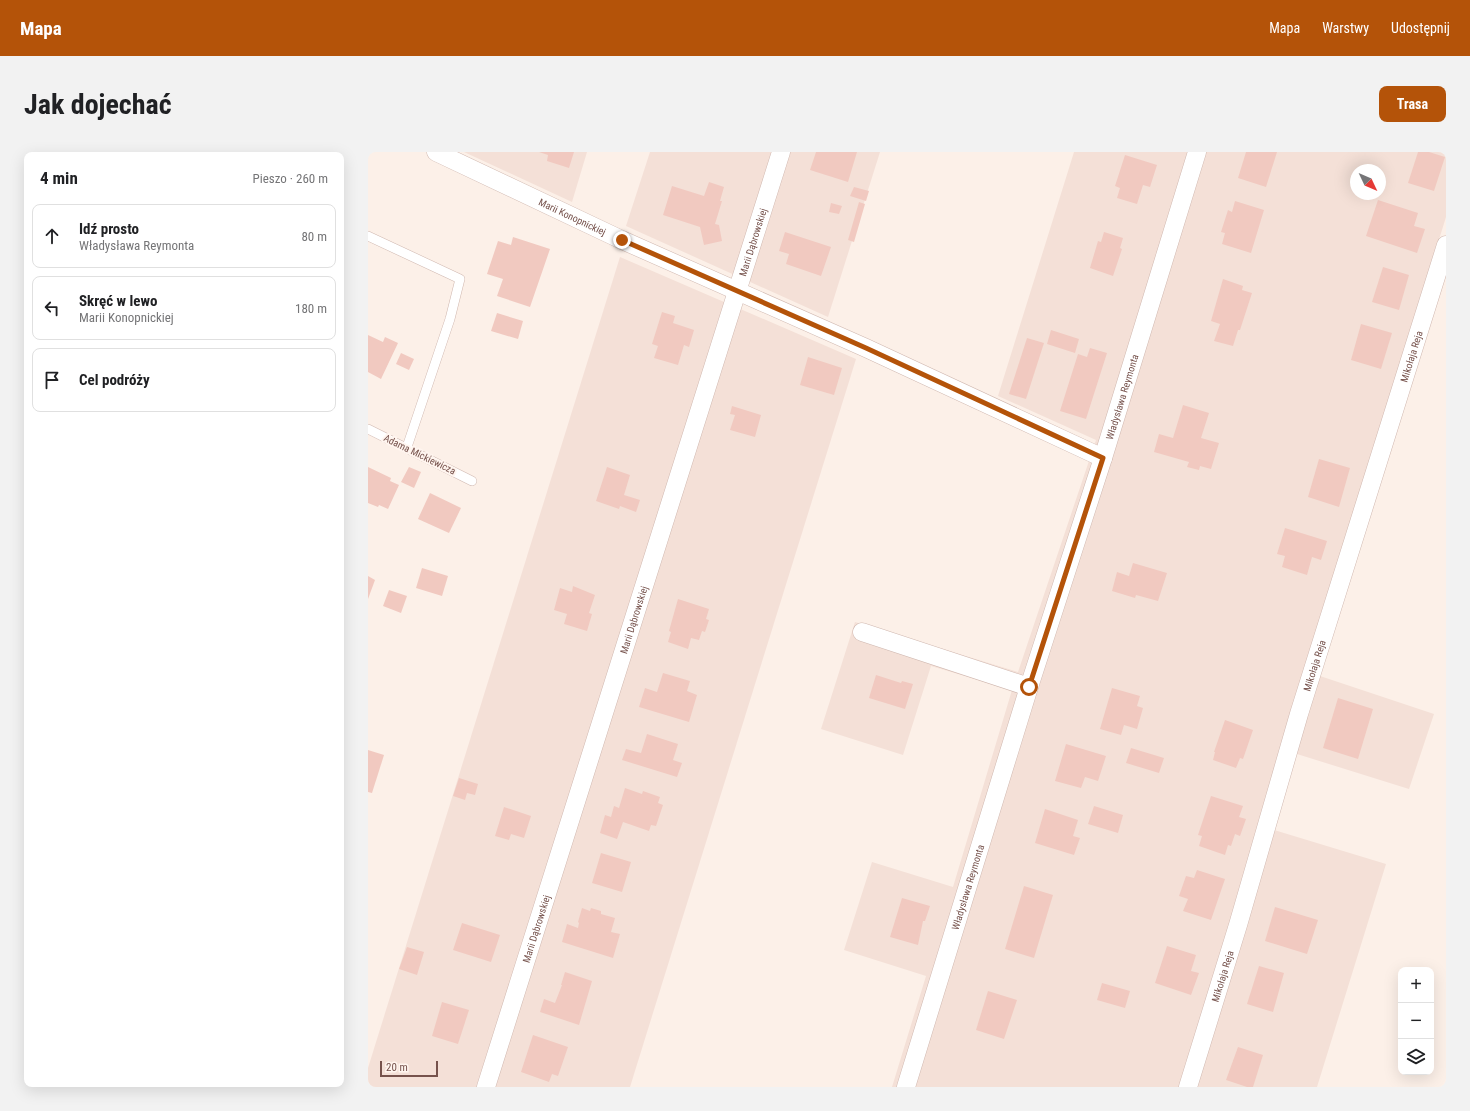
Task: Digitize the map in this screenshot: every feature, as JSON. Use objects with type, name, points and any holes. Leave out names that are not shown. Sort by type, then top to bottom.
[{"type":"street","name":"Marii Konopnickiej","points":[[436,152],[622,240],[873,351],[1103,458]]},
{"type":"street","name":"Marii Dąbrowskiej","points":[[486,1087],[781,152]]},
{"type":"street","name":"Władysława Reymonta","points":[[906,1087],[1029,687],[1103,458],[1197,152]]},
{"type":"street","name":"Mikołaja Reja","points":[[1188,1087],[1238,925],[1298,714],[1446,245]]},
{"type":"street","points":[[862,632],[1029,687]]},
{"type":"lane","points":[[368,236],[460,279],[447,326],[407,447]]},
{"type":"lane","name":"Adama Mickiewicza","points":[[368,429],[472,480]]},
{"type":"shaded area","points":[[464,152],[587,152],[572,202]]},
{"type":"shaded area","points":[[650,152],[880,152],[828,317],[626,226]]},
{"type":"shaded area","points":[[1074,152],[1446,152],[1446,217],[1305,671],[1434,714],[1409,789],[1281,749],[1258,825],[1386,864],[1317,1087],[892,1087],[926,976],[844,950],[872,862],[953,887],[1012,690],[931,666],[903,755],[821,729],[855,622],[1018,672],[1096,440],[998,396]]},
{"type":"shaded area","points":[[620,257],[856,359],[630,1087],[368,1087],[368,1068]]},
{"type":"building","points":[[539,152],[574,152],[569,168],[547,161],[548,155]]},
{"type":"building","points":[[816,152],[857,152],[848,182],[810,170]]},
{"type":"building","points":[[1246,152],[1277,152],[1266,187],[1238,178]]},
{"type":"building","points":[[1418,152],[1429,152],[1445,157],[1434,191],[1408,183]]},
{"type":"building","points":[[1125,155],[1157,165],[1150,187],[1143,185],[1137,204],[1117,198],[1120,188],[1115,186]]},
{"type":"building","points":[[709,182],[724,187],[720,201],[722,201],[715,224],[719,225],[722,241],[704,245],[700,227],[663,215],[672,186],[704,196]]},
{"type":"building","points":[[854,187],[869,191],[866,201],[850,196]]},
{"type":"building","points":[[1378,200],[1418,213],[1414,226],[1425,229],[1417,253],[1366,236]]},
{"type":"building","points":[[1235,201],[1264,210],[1251,253],[1222,244],[1225,233],[1221,232],[1228,210],[1232,212]]},
{"type":"building","points":[[859,202],[865,204],[854,242],[848,240]]},
{"type":"building","points":[[831,203],[842,206],[839,214],[829,212]]},
{"type":"building","points":[[785,232],[831,247],[821,276],[786,264],[789,254],[779,251]]},
{"type":"building","points":[[1104,232],[1123,238],[1120,248],[1122,249],[1113,276],[1090,268],[1098,241],[1101,242]]},
{"type":"building","points":[[513,237],[550,249],[530,307],[497,296],[503,279],[487,274],[498,241],[511,245]]},
{"type":"building","points":[[1383,267],[1409,275],[1399,310],[1372,302]]},
{"type":"building","points":[[1223,279],[1243,286],[1242,290],[1252,293],[1233,346],[1214,341],[1220,324],[1211,321]]},
{"type":"building","points":[[662,312],[675,316],[673,323],[694,330],[689,347],[684,345],[678,365],[654,358],[658,346],[652,344]]},
{"type":"building","points":[[497,313],[523,321],[518,339],[491,331]]},
{"type":"building","points":[[1361,324],[1392,333],[1381,369],[1351,360]]},
{"type":"building","points":[[1051,330],[1079,339],[1075,353],[1047,344]]},
{"type":"building","points":[[368,335],[383,342],[385,337],[398,343],[381,379],[368,372]]},
{"type":"building","points":[[1027,338],[1044,343],[1026,399],[1009,394]]},
{"type":"building","points":[[1090,348],[1107,353],[1086,419],[1060,411],[1078,354],[1087,357]]},
{"type":"building","points":[[401,353],[414,359],[409,370],[396,364]]},
{"type":"building","points":[[808,357],[842,368],[834,395],[800,385]]},
{"type":"building","points":[[1183,405],[1209,413],[1201,438],[1219,443],[1211,469],[1200,466],[1199,470],[1187,467],[1189,462],[1154,452],[1159,434],[1173,438]]},
{"type":"building","points":[[732,406],[761,415],[755,437],[730,430],[735,415],[730,414]]},
{"type":"building","points":[[1319,459],[1350,468],[1339,507],[1308,497]]},
{"type":"building","points":[[368,467],[391,478],[390,481],[399,485],[388,509],[379,505],[378,507],[368,503]]},
{"type":"building","points":[[409,467],[421,472],[414,488],[401,482]]},
{"type":"building","points":[[607,467],[630,475],[624,495],[640,500],[636,512],[620,506],[619,509],[596,501]]},
{"type":"building","points":[[430,493],[461,508],[449,533],[418,519]]},
{"type":"building","points":[[1285,528],[1327,541],[1321,560],[1312,557],[1307,575],[1282,567],[1285,556],[1277,554]]},
{"type":"building","points":[[1133,563],[1167,573],[1158,601],[1136,595],[1135,598],[1112,591],[1117,572],[1129,576]]},
{"type":"building","points":[[422,568],[448,576],[442,596],[416,588]]},
{"type":"building","points":[[368,576],[375,580],[368,599]]},
{"type":"building","points":[[573,586],[595,595],[589,613],[592,614],[587,631],[564,624],[567,614],[554,610],[560,588],[572,592]]},
{"type":"building","points":[[389,590],[407,596],[401,613],[383,606]]},
{"type":"building","points":[[678,599],[709,609],[706,619],[709,620],[705,632],[702,631],[699,640],[691,638],[688,649],[668,642],[671,632],[669,631]]},
{"type":"building","points":[[663,673],[690,681],[687,691],[697,695],[689,722],[639,707],[645,688],[657,692]]},
{"type":"building","points":[[876,675],[901,683],[902,681],[913,684],[905,709],[869,698]]},
{"type":"building","points":[[1112,688],[1140,696],[1137,706],[1143,708],[1137,729],[1124,725],[1121,735],[1100,729]]},
{"type":"building","points":[[1338,698],[1373,709],[1358,759],[1323,748]]},
{"type":"building","points":[[1225,720],[1253,730],[1243,759],[1240,758],[1236,768],[1213,760],[1214,752]]},
{"type":"building","points":[[647,734],[678,744],[673,760],[682,763],[677,777],[622,760],[626,749],[641,753]]},
{"type":"building","points":[[1066,744],[1106,756],[1098,781],[1085,777],[1081,788],[1055,781]]},
{"type":"building","points":[[1131,748],[1164,758],[1159,773],[1126,763]]},
{"type":"building","points":[[368,750],[384,755],[372,793],[368,792]]},
{"type":"building","points":[[459,778],[478,784],[475,795],[467,793],[465,800],[453,796]]},
{"type":"building","points":[[625,788],[642,794],[643,791],[660,797],[658,803],[663,805],[656,826],[651,825],[649,831],[623,822],[617,839],[600,833],[605,815],[611,817],[614,806],[619,808]]},
{"type":"building","points":[[1211,796],[1243,806],[1239,817],[1246,819],[1240,836],[1235,834],[1231,846],[1228,845],[1225,855],[1199,846],[1202,836],[1198,835]]},
{"type":"building","points":[[1094,806],[1123,815],[1118,833],[1088,824]]},
{"type":"building","points":[[504,807],[531,816],[524,838],[511,834],[509,840],[495,836]]},
{"type":"building","points":[[1045,809],[1078,820],[1073,836],[1080,838],[1074,855],[1035,843]]},
{"type":"building","points":[[601,853],[631,862],[622,892],[592,883]]},
{"type":"building","points":[[1197,870],[1225,879],[1211,920],[1183,911],[1188,899],[1179,896],[1186,876],[1194,878]]},
{"type":"building","points":[[1024,886],[1053,895],[1034,958],[1005,949]]},
{"type":"building","points":[[902,898],[930,906],[925,921],[923,921],[918,945],[890,937]]},
{"type":"building","points":[[1275,907],[1318,920],[1307,954],[1265,941]]},
{"type":"building","points":[[582,908],[590,911],[591,908],[601,911],[601,914],[615,918],[611,932],[620,934],[613,958],[562,942],[567,924],[578,928]]},
{"type":"building","points":[[462,923],[500,935],[491,962],[453,950]]},
{"type":"building","points":[[1167,946],[1196,955],[1191,971],[1199,973],[1191,995],[1155,983]]},
{"type":"building","points":[[407,947],[424,952],[417,975],[399,969]]},
{"type":"building","points":[[1259,966],[1284,973],[1273,1012],[1247,1004]]},
{"type":"building","points":[[565,972],[592,981],[579,1025],[540,1012],[544,999],[555,1003]]},
{"type":"building","points":[[1102,983],[1130,991],[1125,1008],[1097,1000]]},
{"type":"building","points":[[988,991],[1017,1000],[1004,1039],[976,1030]]},
{"type":"building","points":[[442,1002],[469,1010],[458,1044],[432,1036]]},
{"type":"building","points":[[533,1035],[568,1047],[558,1076],[552,1074],[549,1082],[521,1072]]},
{"type":"building","points":[[1238,1047],[1263,1055],[1253,1087],[1247,1087],[1226,1080]]},
{"type":"route","points":[[622,240],[866,348],[1103,458],[1029,687]]}]
